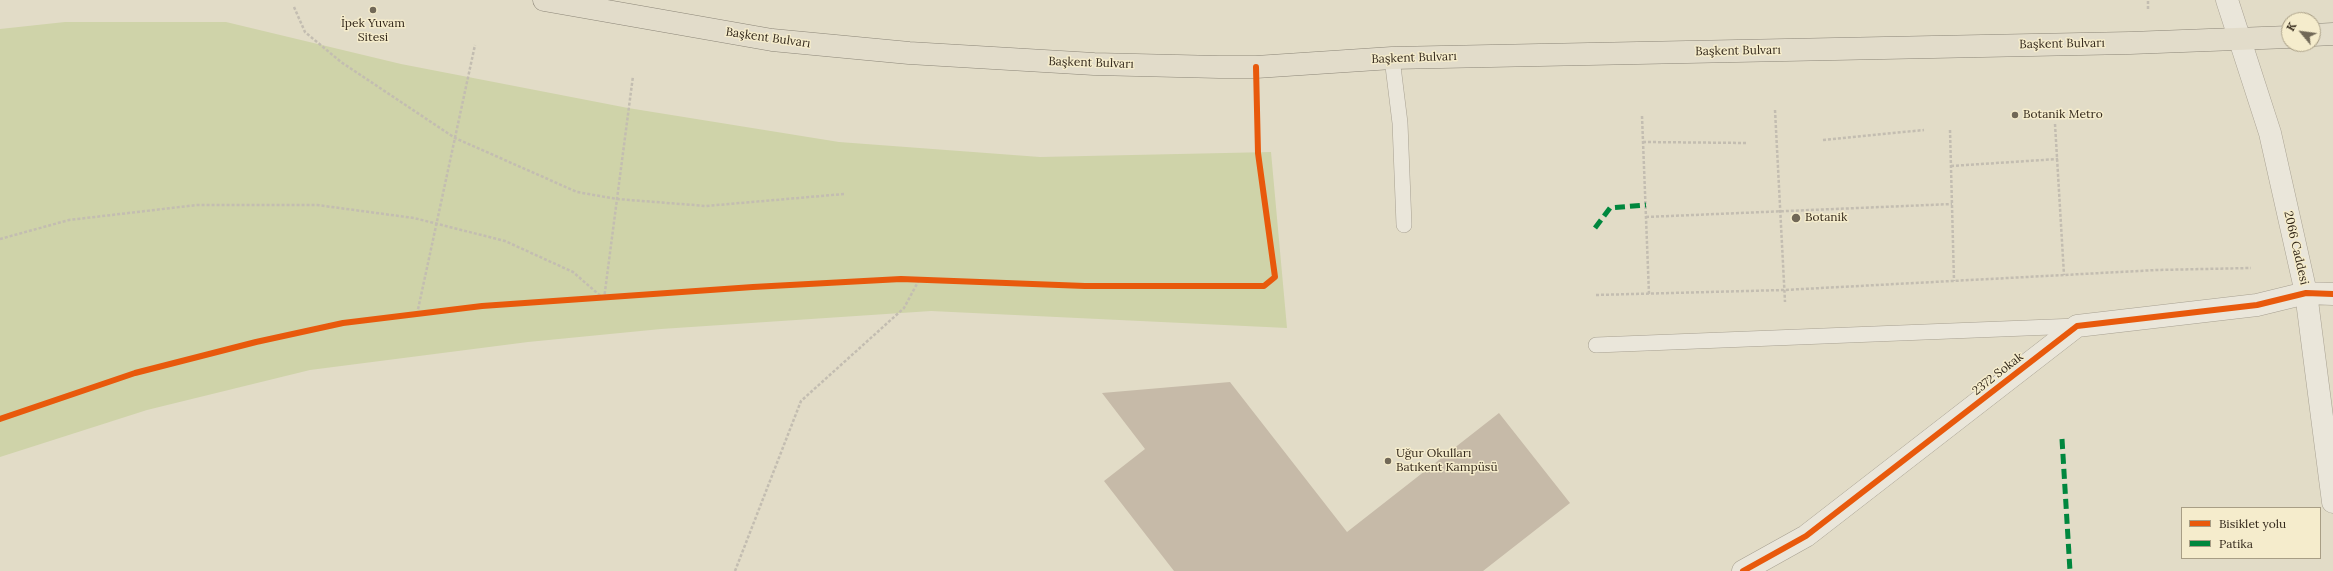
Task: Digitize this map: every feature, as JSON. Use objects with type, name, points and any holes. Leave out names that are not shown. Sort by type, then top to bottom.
[{"type":"main road","name":"Başkent Bulvarı","points":[[544,0],[772,40],[909,54],[1094,64],[1219,67],[1256,67],[1392,58],[2238,40],[2281,37]]},
{"type":"main road","points":[[2321,35],[2333,34]]},
{"type":"street","name":"2066 Caddesi","points":[[2227,0],[2238,40],[2270,133],[2306,293],[2333,502]]},
{"type":"street","points":[[2077,326],[2257,305],[2306,293],[2333,294]]},
{"type":"street","name":"2372 Sokak","points":[[1743,571],[1806,536],[2077,326]]},
{"type":"lane","points":[[1392,58],[1400,123],[1404,225]]},
{"type":"lane","points":[[1596,345],[2077,326]]},
{"type":"path","points":[[294,8],[305,32],[341,62],[455,138],[577,192],[617,199],[706,206],[844,194]]},
{"type":"path","points":[[417,314],[475,45]]},
{"type":"path","points":[[604,299],[633,76]]},
{"type":"path","points":[[1775,110],[1785,302]]},
{"type":"path","points":[[1642,116],[1649,294]]},
{"type":"path","points":[[2055,124],[2064,275]]},
{"type":"path","points":[[1823,140],[1924,130]]},
{"type":"path","points":[[1950,130],[1954,280]]},
{"type":"path","points":[[1643,142],[1748,143]]},
{"type":"path","points":[[1951,166],[2058,159]]},
{"type":"path","points":[[1646,217],[1780,210],[1952,204]]},
{"type":"path","points":[[0,239],[69,220],[197,205],[317,205],[414,218],[505,241],[573,272],[604,299]]},
{"type":"path","points":[[1596,296],[1784,290],[1954,280],[2251,268]]},
{"type":"path","points":[[735,571],[801,401],[904,308],[916,280],[927,280]]},
{"type":"path","points":[[596,300],[612,298]]},
{"type":"path","points":[[410,315],[424,314]]},
{"type":"green space","points":[[65,22],[226,22],[401,64],[628,108],[839,142],[1040,157],[1271,152],[1287,328],[931,311],[661,329],[528,342],[310,370],[147,410],[0,457],[0,29]]},
{"type":"building","points":[[1230,382],[1347,532],[1499,413],[1570,503],[1483,571],[1174,571],[1104,481],[1145,449],[1102,393]]},
{"type":"marked path","points":[[1595,228],[1610,208],[1646,205]]},
{"type":"marked path","points":[[2062,439],[2070,571]]},
{"type":"cycle path","points":[[0,419],[135,373],[256,342],[343,323],[482,306],[753,287],[901,279],[1085,286],[1264,286],[1275,277],[1258,153],[1256,67]]},
{"type":"cycle path","points":[[1743,571],[1806,536],[2077,326],[2257,305],[2306,293],[2333,294]]},
{"type":"place","name":"İpek Yuvam Sitesi","points":[[373,10]]},
{"type":"place","name":"Botanik Metro","points":[[2015,115]]},
{"type":"place","name":"Botanik","points":[[1796,218]]},
{"type":"place","name":"Uğur Okulları Batıkent Kampüsü","points":[[1388,461]]}]
